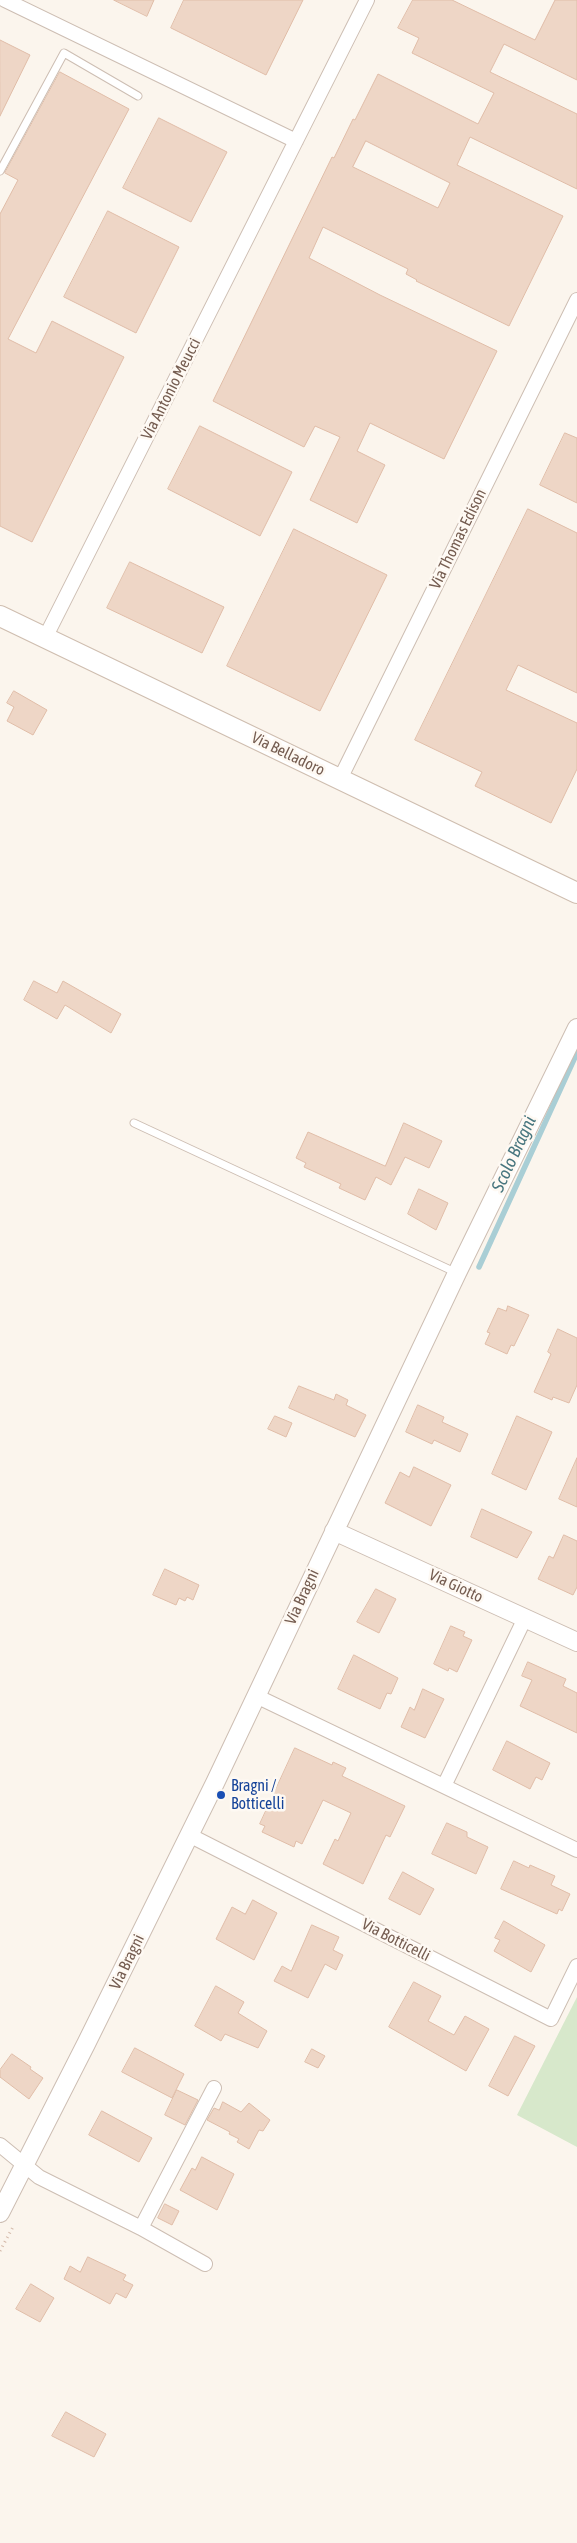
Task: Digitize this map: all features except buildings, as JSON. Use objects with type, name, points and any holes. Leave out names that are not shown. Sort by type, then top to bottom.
[{"type":"main road","name":"Via Belladoro","points":[[0,616],[577,893]]},
{"type":"street","points":[[5,0],[296,141]]},
{"type":"street","name":"Via Antonio Meucci","points":[[45,638],[367,0]]},
{"type":"street","name":"Via Thomas Edison","points":[[340,779],[577,300]]},
{"type":"street","name":"Via Bragni","points":[[0,2212],[26,2166],[189,1835],[457,1273],[577,1028]]},
{"type":"street","name":"Via Giotto","points":[[334,1531],[577,1642]]},
{"type":"street","points":[[444,1786],[525,1618]]},
{"type":"street","points":[[256,1696],[577,1850]]},
{"type":"street","name":"Via Botticelli","points":[[189,1835],[551,2019],[577,1966]]},
{"type":"street","points":[[141,2228],[214,2088]]},
{"type":"street","points":[[0,2145],[39,2177],[141,2228],[205,2264]]},
{"type":"lane","points":[[0,171],[64,53],[138,96]]},
{"type":"lane","points":[[134,1123],[457,1273]]},
{"type":"green space","points":[[577,1997],[577,2147],[517,2115]]},
{"type":"waterway","name":"Scolo Bragni","points":[[479,1267],[577,1053]]},
{"type":"place","name":"Bragni / Botticelli","points":[[221,1795]]}]
